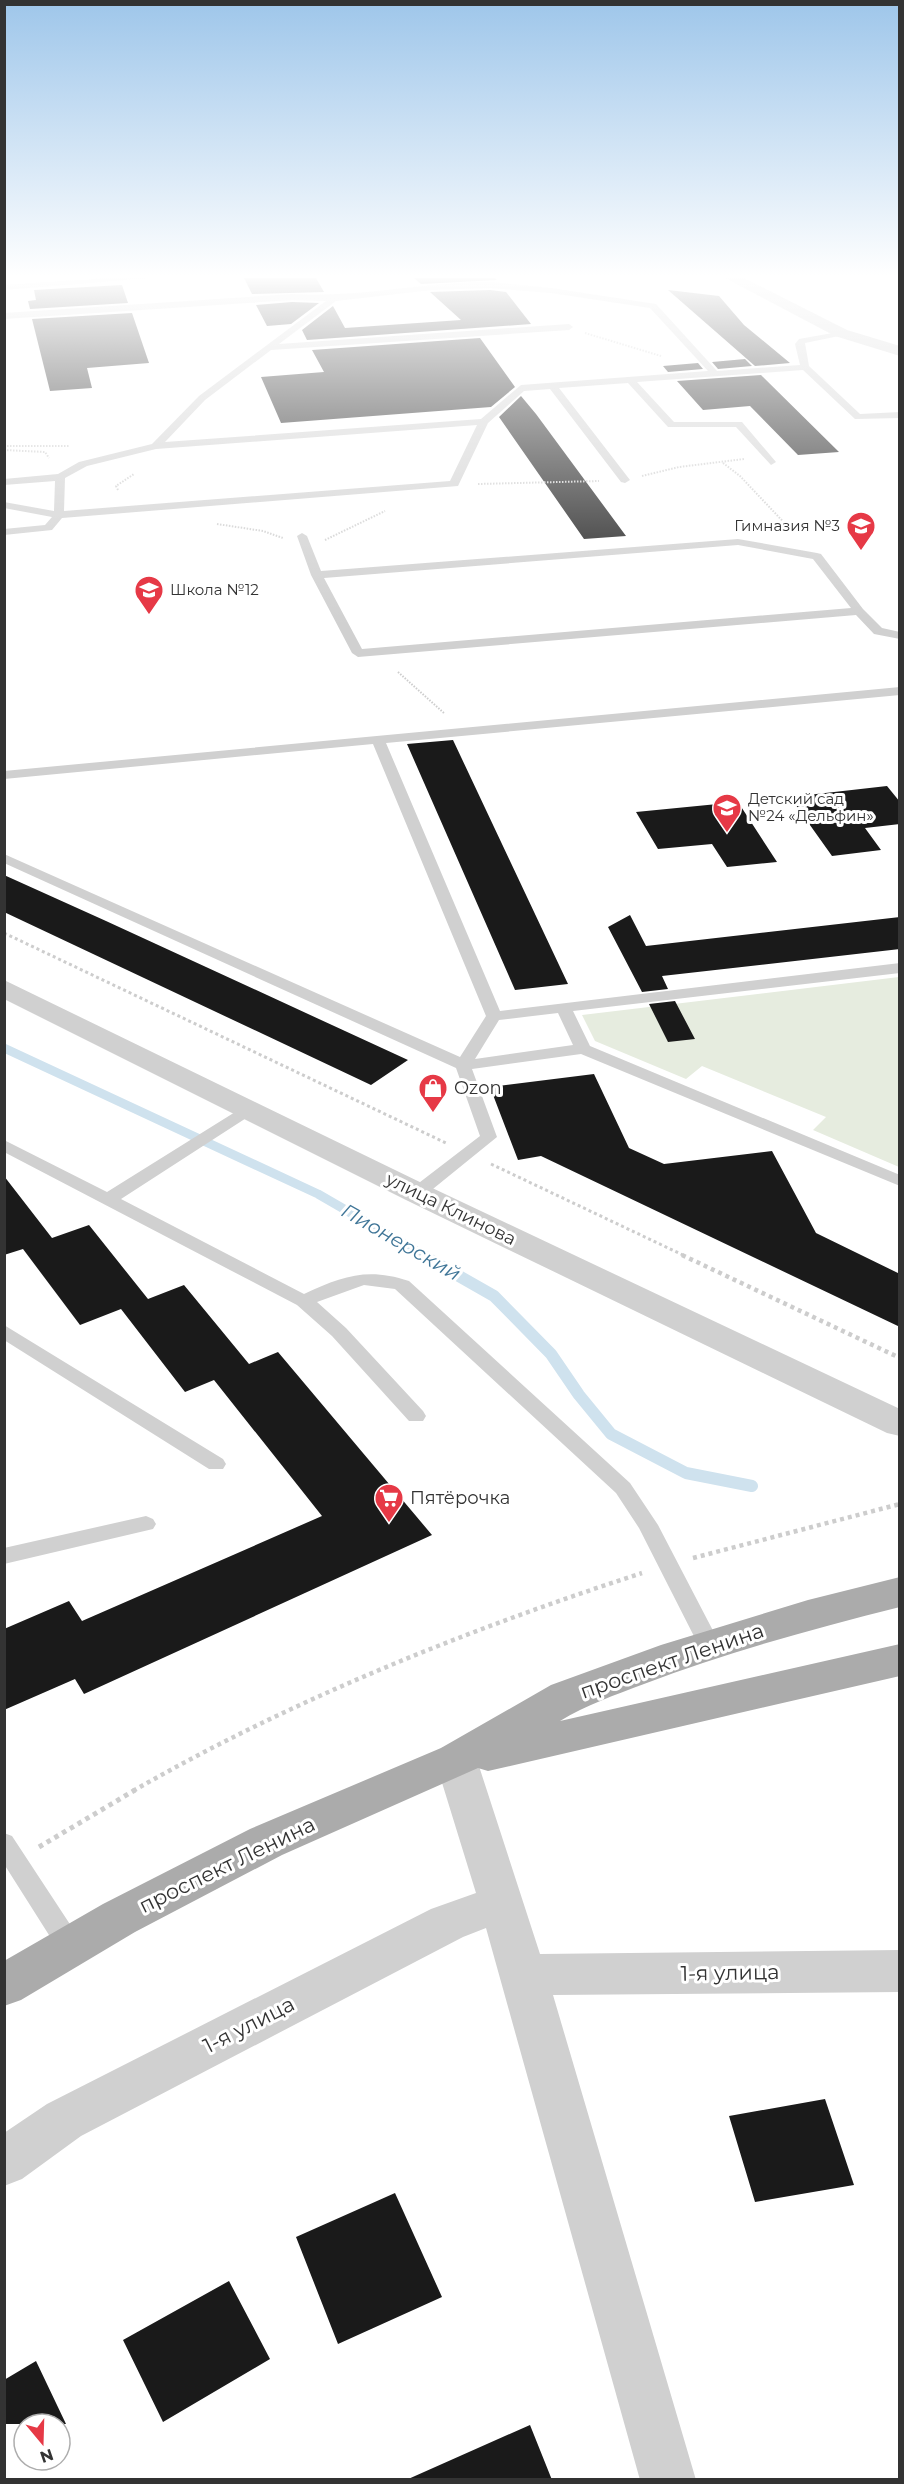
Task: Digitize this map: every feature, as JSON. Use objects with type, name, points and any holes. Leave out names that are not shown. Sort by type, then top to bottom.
[{"type":"main road","name":"проспект Ленина","points":[[4,1985],[70,1946],[266,1842],[456,1760],[566,1697],[710,1646],[808,1615],[900,1592]]},
{"type":"main road","name":"проспект Ленина","points":[[456,1760],[900,1660]]},
{"type":"street","name":"улица Клинова","points":[[4,988],[417,1193],[900,1424]]},
{"type":"street","points":[[456,1760],[524,1975],[668,2480]]},
{"type":"street","name":"1-я улица","points":[[4,2162],[75,2115],[447,1923],[502,1903]]},
{"type":"street","name":"1-я улица","points":[[524,1975],[900,1971]]},
{"type":"lane","points":[[156,446],[207,394]]},
{"type":"lane","points":[[4,505],[58,515],[125,512],[454,484],[484,422],[515,394]]},
{"type":"lane","points":[[559,394],[625,480]]},
{"type":"lane","points":[[643,394],[671,425],[739,424],[771,462]]},
{"type":"lane","points":[[834,394],[858,417],[900,415]]},
{"type":"lane","points":[[4,482],[60,477],[83,464],[156,446],[484,422]]},
{"type":"lane","points":[[4,532],[48,528],[58,515],[60,477]]},
{"type":"lane","points":[[302,536],[317,575],[358,653],[859,610]]},
{"type":"lane","points":[[317,575],[738,542],[817,556],[878,631],[900,636]]},
{"type":"lane","points":[[4,775],[900,691]]},
{"type":"lane","points":[[378,740],[494,1016]]},
{"type":"lane","points":[[4,858],[463,1065],[583,1049],[900,1181]]},
{"type":"lane","points":[[494,1016],[900,968]]},
{"type":"lane","points":[[564,1008],[583,1049]]},
{"type":"lane","points":[[463,1065],[494,1016]]},
{"type":"lane","points":[[417,1193],[489,1137],[463,1065]]},
{"type":"lane","points":[[108,1199],[248,1109]]},
{"type":"lane","points":[[4,1145],[304,1301],[339,1332],[416,1416]]},
{"type":"lane","points":[[304,1301],[351,1280],[374,1276],[402,1285],[623,1488],[637,1506],[710,1646]]},
{"type":"lane","points":[[4,1331],[216,1464]]},
{"type":"lane","points":[[4,1556],[146,1524]]},
{"type":"lane","points":[[10,1852],[70,1946]]},
{"type":"path","points":[[125,512],[116,486],[155,459],[156,446]]},
{"type":"path","points":[[722,462],[740,476],[817,556]]},
{"type":"path","points":[[379,652],[465,732]]},
{"type":"path","points":[[10,1852],[175,1768],[373,1672],[552,1601],[668,1564],[900,1504]]},
{"type":"shaded area","points":[[899,977],[899,1167],[813,1130],[826,1117],[702,1066],[686,1079],[595,1041],[582,1015]]},
{"type":"building","points":[[268,394],[507,394],[491,407],[281,423]]},
{"type":"building","points":[[689,394],[780,394],[839,452],[798,455],[750,406],[703,410]]},
{"type":"building","points":[[521,396],[626,536],[584,539],[499,417]]},
{"type":"building","points":[[453,740],[568,984],[515,990],[407,744]]},
{"type":"building","points":[[887,786],[900,802],[900,824],[865,828],[881,850],[832,856],[790,797]]},
{"type":"building","points":[[738,802],[777,862],[727,867],[712,844],[658,849],[636,812]]},
{"type":"building","points":[[4,875],[408,1060],[371,1085],[4,912]]},
{"type":"building","points":[[630,915],[646,946],[900,917],[900,949],[662,976],[668,989],[642,992],[608,927]]},
{"type":"building","points":[[675,1001],[695,1039],[668,1042],[649,1004]]},
{"type":"building","points":[[594,1074],[629,1148],[664,1164],[772,1151],[816,1233],[900,1274],[900,1327],[541,1156],[518,1160],[490,1087]]},
{"type":"building","points":[[4,1176],[52,1238],[89,1225],[148,1299],[184,1285],[249,1364],[278,1352],[432,1535],[84,1694],[75,1679],[4,1710],[4,1629],[69,1601],[82,1621],[322,1516],[214,1380],[185,1392],[121,1309],[80,1325],[23,1249],[4,1255]]},
{"type":"building","points":[[825,2099],[854,2185],[755,2202],[729,2116]]},
{"type":"building","points":[[395,2193],[442,2297],[338,2344],[296,2237]]},
{"type":"building","points":[[229,2281],[270,2359],[163,2422],[123,2340]]},
{"type":"building","points":[[36,2361],[60,2412],[12,2412],[12,2424],[4,2424],[4,2380]]},
{"type":"building","points":[[530,2425],[552,2480],[406,2480]]},
{"type":"waterway","name":"Пионерский","points":[[4,1048],[318,1194],[425,1256]]},
{"type":"waterway","name":"Пионерский","points":[[422,1255],[494,1296],[551,1354],[579,1395],[611,1434],[686,1473],[752,1486]]},
{"type":"place","name":"Гимназия №3","points":[[861,552]]},
{"type":"place","name":"Школа №12","points":[[149,616]]},
{"type":"place","name":"Детский сад №24 «Дельфин»","points":[[727,834]]},
{"type":"place","name":"Ozon","points":[[433,1114]]},
{"type":"place","name":"Пятёрочка","points":[[389,1524]]}]
